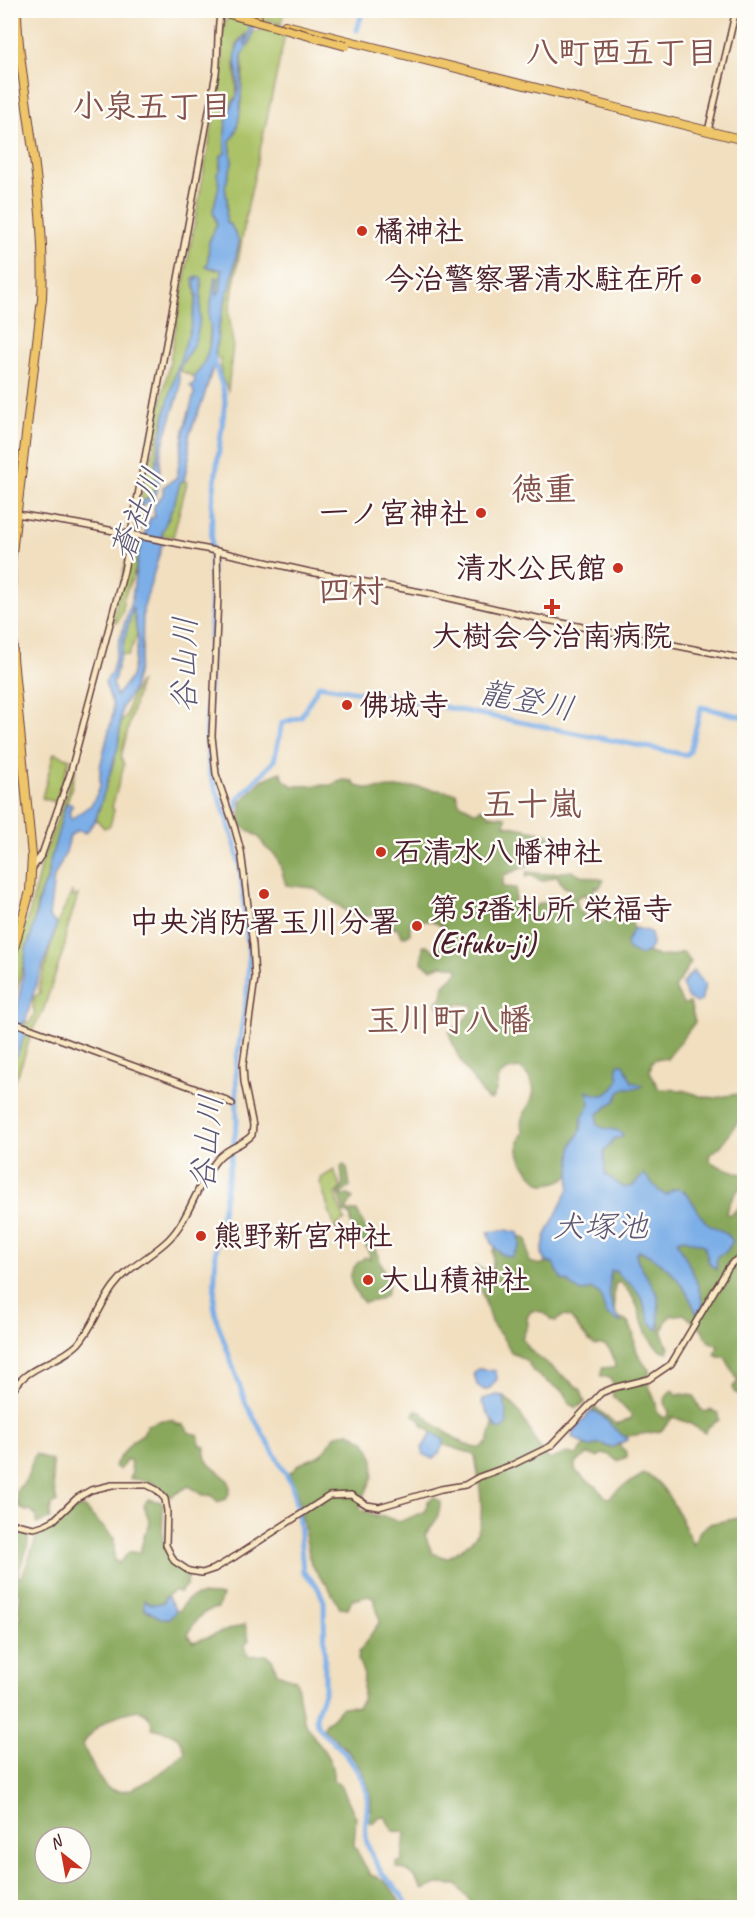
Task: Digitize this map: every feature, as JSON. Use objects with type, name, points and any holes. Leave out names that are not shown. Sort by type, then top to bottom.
[{"type":"highway","points":[[10,963],[28,900],[32,868],[12,655],[13,514],[42,299],[43,269],[40,210],[19,45],[17,10]]},
{"type":"highway","points":[[215,10],[744,145]]},
{"type":"highway","points":[[233,10],[346,44],[744,140]]},
{"type":"street","points":[[32,868],[42,855],[70,774],[124,571],[216,73],[216,36],[220,10]]},
{"type":"street","points":[[708,131],[736,10]]},
{"type":"street","points":[[13,514],[130,534],[311,573],[432,594],[744,659]]},
{"type":"street","points":[[10,1395],[22,1378],[69,1352],[79,1343],[114,1286],[127,1272],[171,1236],[208,1170],[225,1151],[246,1141],[252,1135],[253,1126],[243,1065],[255,978],[253,945],[241,851],[216,774],[212,736],[218,597],[214,551]]},
{"type":"street","points":[[10,1021],[224,1099],[232,1104]]},
{"type":"street","points":[[10,1523],[29,1527],[44,1526],[54,1520],[77,1498],[91,1490],[112,1485],[147,1485],[157,1490],[165,1499],[166,1545],[174,1561],[189,1571],[202,1573],[214,1569],[329,1496],[351,1495],[367,1505],[379,1507],[441,1489],[465,1485],[551,1446],[601,1393],[649,1379],[671,1364],[728,1269],[744,1256]]},
{"type":"green space","points":[[231,11],[251,11],[245,46],[245,35],[237,42],[235,64],[237,96],[231,105],[225,153],[221,156],[219,190],[213,211],[217,223],[209,242],[206,266],[216,270],[222,269],[220,290],[215,298],[218,278],[215,277],[208,355],[203,367],[194,377],[179,370],[194,340],[199,321],[199,299],[202,287],[198,276],[197,283],[193,279],[196,295],[191,330],[165,412],[156,460],[155,489],[152,496],[144,500],[139,510],[143,520],[140,531],[133,529],[157,434],[154,433],[168,371],[223,65],[221,43],[224,24]]},
{"type":"green space","points":[[256,11],[284,11],[281,23],[284,40],[248,205],[229,313],[233,344],[228,390],[221,376],[220,358],[215,360],[218,330],[230,288],[239,242],[231,225],[226,223],[225,187],[232,163],[230,141],[239,118],[242,54],[250,43],[252,33],[280,23],[254,17]]},
{"type":"green space","points":[[184,480],[187,482],[173,537],[162,535],[162,525],[168,520],[180,483]]},
{"type":"green space","points":[[132,536],[140,538],[135,571],[123,599],[123,611],[117,622],[112,623]]},
{"type":"green space","points":[[133,606],[137,635],[128,656],[119,654]]},
{"type":"green space","points":[[140,681],[121,757],[124,765],[112,807],[114,810],[110,826],[104,828],[96,819],[118,747],[121,721],[126,716],[131,697]]},
{"type":"green space","points":[[82,739],[72,785],[49,865],[47,881],[37,904],[33,929],[11,1006],[11,973],[30,911],[41,864],[63,803]]},
{"type":"green space","points":[[54,753],[70,759],[56,802],[42,798]]},
{"type":"green space","points":[[281,772],[284,780],[293,786],[331,785],[343,780],[353,781],[356,786],[370,789],[418,787],[456,793],[459,803],[476,812],[482,808],[489,815],[506,817],[505,825],[546,833],[552,837],[538,848],[531,850],[528,866],[504,875],[502,887],[516,888],[514,907],[525,915],[539,904],[565,898],[573,893],[572,889],[564,887],[557,876],[542,881],[530,875],[526,877],[527,872],[545,874],[572,871],[604,880],[599,888],[595,887],[592,895],[594,898],[589,900],[585,894],[576,898],[578,909],[585,916],[590,915],[598,925],[628,912],[632,919],[634,944],[657,956],[676,955],[683,952],[691,962],[675,988],[683,1004],[690,1003],[695,1022],[667,1059],[659,1058],[652,1061],[650,1072],[659,1089],[683,1090],[714,1098],[743,1093],[744,1095],[744,1118],[740,1119],[720,1147],[710,1154],[709,1160],[716,1165],[744,1175],[726,1214],[731,1215],[744,1202],[744,1404],[740,1395],[734,1392],[733,1387],[738,1381],[725,1357],[715,1355],[718,1346],[708,1341],[702,1330],[684,1314],[670,1316],[665,1324],[663,1335],[669,1347],[667,1352],[654,1345],[646,1333],[634,1299],[620,1282],[615,1284],[614,1303],[617,1315],[631,1328],[637,1352],[649,1370],[649,1386],[657,1412],[664,1418],[668,1416],[669,1411],[665,1399],[673,1390],[677,1396],[681,1394],[694,1396],[700,1408],[705,1412],[710,1410],[718,1413],[719,1420],[709,1426],[705,1433],[673,1417],[661,1431],[616,1438],[592,1417],[593,1407],[616,1424],[631,1419],[631,1415],[613,1396],[613,1384],[610,1378],[601,1376],[602,1368],[615,1367],[613,1356],[607,1347],[592,1343],[570,1317],[563,1316],[556,1321],[551,1320],[542,1312],[531,1311],[527,1318],[528,1325],[522,1338],[530,1350],[581,1390],[585,1403],[576,1408],[569,1404],[565,1393],[541,1378],[527,1361],[511,1352],[491,1322],[474,1267],[477,1266],[483,1270],[493,1268],[493,1250],[503,1242],[516,1238],[524,1237],[527,1240],[529,1262],[540,1265],[561,1255],[625,1195],[577,1170],[561,1180],[542,1184],[530,1173],[519,1153],[519,1146],[524,1131],[521,1124],[522,1118],[533,1096],[530,1078],[520,1068],[504,1072],[491,1100],[487,1099],[460,1059],[449,1032],[462,1023],[474,1008],[472,1005],[460,1004],[455,1006],[444,1019],[440,1019],[441,1010],[436,1003],[442,997],[444,985],[459,971],[456,967],[442,965],[432,969],[422,963],[423,946],[428,946],[439,954],[441,942],[439,941],[444,927],[431,921],[410,920],[410,934],[403,937],[396,927],[388,931],[377,915],[355,917],[313,888],[286,885],[275,855],[265,847],[259,837],[243,827],[240,822],[241,802],[262,780]]},
{"type":"green space","points":[[72,892],[73,897],[78,895],[65,936],[65,945],[43,1011],[32,1031],[11,1090],[11,1063],[22,1022],[30,1023],[35,1012],[34,997],[40,993],[39,988],[57,924]]},
{"type":"green space","points":[[344,1165],[347,1168],[350,1187],[341,1194],[353,1198],[347,1211],[357,1211],[389,1285],[386,1295],[378,1300],[364,1303],[352,1284],[351,1273],[365,1257],[370,1259],[367,1248],[353,1228],[351,1217],[344,1213],[338,1193],[343,1187],[341,1166]]},
{"type":"green space","points":[[334,1170],[341,1188],[336,1193],[337,1202],[345,1220],[338,1224],[336,1232],[320,1182],[322,1182],[321,1178]]},
{"type":"green space","points":[[501,1396],[515,1407],[538,1446],[550,1460],[567,1453],[577,1455],[592,1437],[615,1441],[627,1453],[627,1457],[617,1461],[608,1454],[597,1457],[588,1454],[575,1463],[575,1470],[609,1498],[620,1488],[644,1474],[652,1478],[667,1494],[693,1545],[700,1531],[709,1524],[744,1517],[744,1907],[475,1907],[457,1885],[438,1884],[423,1890],[412,1875],[396,1867],[396,1862],[402,1862],[405,1832],[393,1831],[385,1817],[379,1817],[372,1823],[369,1821],[370,1794],[360,1769],[343,1747],[323,1729],[325,1723],[341,1708],[357,1707],[362,1702],[364,1675],[358,1659],[359,1652],[380,1621],[374,1599],[369,1596],[352,1600],[348,1609],[340,1608],[328,1586],[311,1565],[298,1497],[289,1474],[300,1464],[323,1452],[334,1436],[349,1432],[366,1442],[374,1460],[373,1476],[359,1508],[374,1516],[386,1517],[399,1522],[426,1511],[428,1501],[434,1497],[441,1502],[437,1519],[425,1535],[432,1553],[447,1558],[470,1542],[479,1528],[481,1497],[475,1456],[431,1441],[431,1430],[423,1426],[414,1412],[416,1410],[422,1412],[456,1438],[480,1448],[488,1442]]},
{"type":"green space","points":[[162,1420],[173,1420],[177,1424],[184,1425],[189,1432],[198,1435],[200,1444],[205,1447],[205,1456],[209,1463],[230,1483],[226,1499],[218,1502],[211,1495],[205,1496],[189,1486],[170,1497],[162,1488],[152,1483],[130,1479],[132,1472],[130,1460],[126,1460],[120,1470],[114,1466],[132,1441],[143,1434],[147,1425]]},
{"type":"green space","points":[[35,1454],[52,1461],[57,1502],[51,1505],[50,1519],[37,1524],[36,1516],[31,1510],[26,1511],[18,1506],[16,1491],[26,1480]]},
{"type":"green space","points":[[148,1499],[161,1502],[163,1506],[162,1537],[166,1554],[178,1568],[188,1575],[187,1584],[180,1592],[173,1591],[168,1595],[172,1610],[179,1611],[192,1597],[222,1596],[218,1608],[207,1611],[193,1625],[188,1636],[193,1642],[245,1624],[249,1640],[245,1645],[248,1656],[267,1655],[273,1661],[277,1673],[296,1680],[303,1718],[330,1762],[333,1780],[342,1787],[356,1818],[354,1845],[370,1875],[382,1880],[394,1891],[402,1907],[11,1908],[10,1622],[22,1618],[18,1612],[20,1595],[17,1591],[11,1592],[11,1527],[21,1529],[28,1538],[26,1553],[17,1576],[22,1577],[38,1533],[70,1511],[83,1507],[114,1538],[114,1560],[119,1563],[129,1552],[140,1552],[150,1524],[144,1505]],"holes":[[[139,1710],[149,1716],[152,1728],[178,1737],[185,1752],[170,1766],[138,1786],[117,1791],[108,1788],[97,1774],[83,1744],[94,1730],[107,1721]]]},
{"type":"water","points":[[251,11],[256,11],[251,38],[242,54],[240,113],[238,124],[230,141],[232,163],[225,187],[226,223],[231,225],[239,242],[230,289],[218,330],[215,360],[189,436],[189,457],[184,480],[180,483],[162,532],[162,545],[143,610],[142,652],[133,690],[122,707],[118,747],[96,819],[86,833],[78,830],[70,836],[66,852],[54,877],[49,917],[57,924],[26,1021],[22,1022],[27,1030],[17,1055],[11,1063],[11,1023],[14,1023],[26,950],[41,891],[47,881],[49,865],[66,803],[73,805],[69,811],[71,819],[91,805],[100,786],[100,767],[113,714],[113,706],[105,682],[112,671],[132,598],[138,555],[150,518],[155,517],[154,507],[163,495],[163,487],[177,477],[184,430],[194,394],[190,386],[195,382],[194,377],[205,359],[209,346],[209,318],[215,277],[218,278],[216,296],[220,290],[222,270],[205,266],[208,263],[209,242],[217,224],[213,211],[219,185],[217,173],[220,171],[221,156],[225,153],[226,124],[237,95],[236,50],[245,34],[245,46]],"holes":[[[133,607],[138,639],[131,677],[116,696],[113,684]]]},
{"type":"water","points":[[197,276],[202,278],[197,334],[179,370],[180,390],[163,446],[156,494],[152,501],[143,505],[139,511],[141,502],[152,496],[156,485],[155,470],[166,410],[191,326],[197,296],[193,279],[195,277],[197,282]]},
{"type":"water","points":[[634,928],[651,933],[652,945],[648,952],[640,955],[628,950],[626,943]]},
{"type":"water","points":[[693,971],[705,985],[701,1001],[696,1003],[687,997],[682,984]]},
{"type":"water","name":"犬塚池","points":[[624,1064],[632,1082],[643,1085],[639,1088],[626,1088],[620,1092],[615,1101],[598,1114],[597,1125],[617,1130],[623,1134],[622,1137],[614,1139],[604,1152],[605,1174],[624,1188],[633,1186],[644,1174],[660,1192],[666,1195],[679,1189],[685,1192],[702,1218],[724,1232],[733,1241],[726,1252],[717,1256],[716,1270],[709,1263],[704,1245],[684,1239],[677,1241],[699,1288],[703,1306],[697,1314],[682,1285],[670,1271],[643,1252],[639,1251],[636,1254],[638,1262],[658,1295],[659,1330],[648,1319],[642,1299],[636,1290],[615,1271],[611,1271],[610,1298],[621,1323],[606,1314],[600,1294],[592,1289],[582,1292],[571,1286],[569,1282],[562,1280],[554,1264],[546,1262],[542,1253],[545,1237],[569,1188],[572,1145],[581,1130],[582,1118],[590,1104],[587,1091],[602,1095],[613,1089],[618,1080],[617,1066]]},
{"type":"water","points":[[506,1230],[519,1233],[520,1246],[512,1257],[503,1255],[496,1249],[488,1232]]},
{"type":"water","points":[[478,1369],[496,1371],[497,1379],[490,1388],[484,1390],[477,1385],[474,1373]]},
{"type":"water","points":[[497,1395],[504,1396],[507,1424],[502,1429],[497,1429],[482,1403],[483,1399]]},
{"type":"water","points":[[594,1411],[627,1440],[611,1448],[600,1443],[589,1447],[572,1437],[589,1413]]},
{"type":"water","points":[[432,1433],[443,1439],[444,1443],[433,1459],[424,1455],[422,1448]]},
{"type":"water","points":[[165,1597],[168,1597],[176,1611],[170,1618],[161,1618],[144,1609],[144,1600],[156,1604],[164,1602]]},
{"type":"waterway","points":[[357,30],[363,10]]},
{"type":"waterway","name":"谷山川","points":[[213,357],[224,391],[225,403],[212,504],[210,664],[206,726],[209,771],[236,848],[249,957],[247,993],[236,1066],[237,1123],[216,1249],[214,1305],[217,1321],[246,1404],[292,1485],[299,1521],[303,1571],[317,1586],[324,1601],[325,1689],[317,1711],[317,1724],[321,1731],[346,1755],[363,1781],[367,1793],[366,1838],[368,1846],[381,1871],[398,1891],[408,1908]]},
{"type":"waterway","name":"龍登川","points":[[235,813],[238,799],[274,761],[282,723],[301,717],[319,685],[439,706],[686,755],[690,751],[701,707],[744,717]]},
{"type":"place","name":"橘神社","points":[[362,231]]},
{"type":"place","name":"今治警察署清水駐在所","points":[[696,279]]},
{"type":"place","name":"一ノ宮神社","points":[[481,513]]},
{"type":"place","name":"清水公民館","points":[[618,568]]},
{"type":"place","name":"大樹会今治南病院","points":[[552,607]]},
{"type":"place","name":"佛城寺","points":[[347,705]]},
{"type":"place","name":"石清水八幡神社","points":[[381,852]]},
{"type":"place","name":"中央消防署玉川分署","points":[[264,894]]},
{"type":"place","name":"第57番札所 栄福寺 (Eifuku-ji)","points":[[417,926]]},
{"type":"place","name":"熊野新宮神社","points":[[201,1236]]},
{"type":"place","name":"大山積神社","points":[[368,1280]]},
{"type":"district","name":"八町西五丁目","points":[[622,52]]},
{"type":"district","name":"小泉五丁目","points":[[152,106]]},
{"type":"district","name":"徳重","points":[[544,488]]},
{"type":"district","name":"四村","points":[[351,590]]},
{"type":"district","name":"五十嵐","points":[[532,803]]},
{"type":"district","name":"玉川町八幡","points":[[449,1019]]},
{"type":"water label","name":"蒼社川","points":[[137,514]]}]
